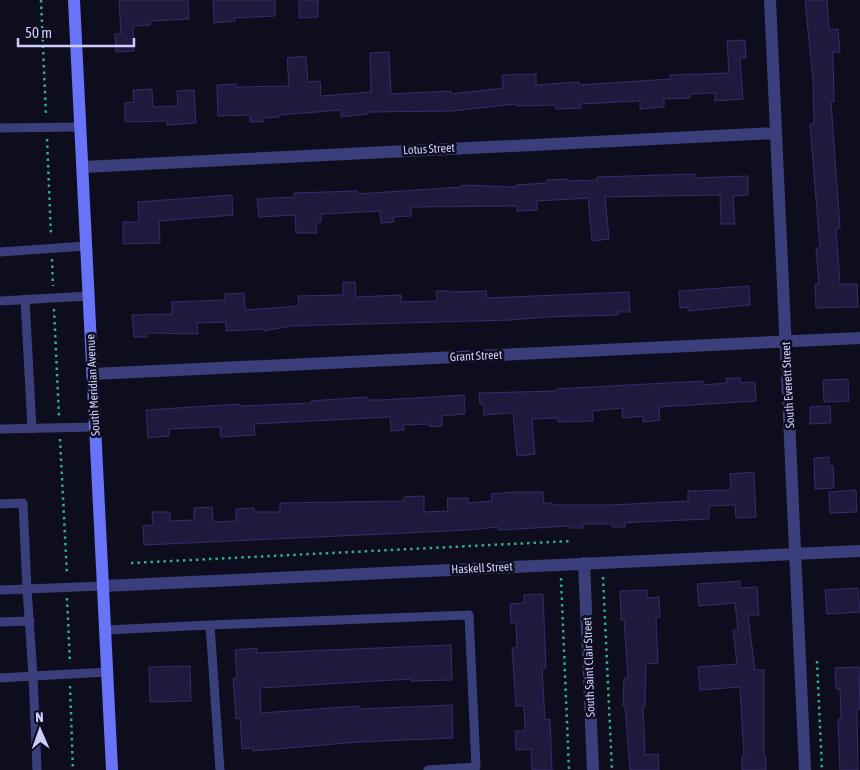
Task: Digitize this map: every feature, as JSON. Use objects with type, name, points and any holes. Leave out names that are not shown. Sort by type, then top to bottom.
[{"type":"main road","name":"South Meridian Avenue","points":[[74,0],[112,770]]},
{"type":"street","name":"South Everett Street","points":[[770,0],[805,770]]},
{"type":"street","name":"Lotus Street","points":[[82,167],[776,133]]},
{"type":"street","name":"Grant Street","points":[[93,374],[860,338]]},
{"type":"street","name":"Haskell Street","points":[[104,586],[860,551]]},
{"type":"street","name":"South Saint Clair Street","points":[[584,563],[593,770]]},
{"type":"lane","points":[[0,128],[80,127]]},
{"type":"lane","points":[[0,252],[86,246]]},
{"type":"lane","points":[[0,301],[89,296]]},
{"type":"lane","points":[[26,299],[32,428]]},
{"type":"lane","points":[[0,430],[95,427]]},
{"type":"lane","points":[[0,504],[23,503],[37,770]]},
{"type":"lane","points":[[0,590],[104,586]]},
{"type":"lane","points":[[106,630],[469,615],[476,768],[428,770]]},
{"type":"lane","points":[[0,622],[30,621]]},
{"type":"lane","points":[[210,625],[220,770]]},
{"type":"lane","points":[[0,678],[108,672]]},
{"type":"path","points":[[41,0],[67,587],[73,770]]},
{"type":"path","points":[[131,563],[570,541]]},
{"type":"path","points":[[603,575],[612,770]]},
{"type":"path","points":[[561,577],[569,770]]},
{"type":"path","points":[[817,660],[822,770]]},
{"type":"building","points":[[119,0],[188,0],[189,19],[150,21],[150,25],[133,26],[134,51],[116,52],[115,34],[121,34]]},
{"type":"building","points":[[213,0],[275,0],[275,16],[234,18],[235,21],[214,23]]},
{"type":"building","points":[[299,0],[318,0],[318,17],[299,18]]},
{"type":"building","points":[[805,0],[827,0],[829,30],[838,29],[840,52],[833,52],[834,102],[831,102],[840,228],[836,229],[840,284],[857,284],[858,307],[816,308],[815,284],[819,284],[816,248],[820,248],[810,124],[814,124],[813,80]]},
{"type":"building","points":[[745,40],[746,58],[740,58],[743,99],[715,101],[715,93],[690,94],[690,98],[664,99],[664,107],[640,109],[640,101],[580,104],[581,108],[556,109],[555,105],[516,106],[516,104],[452,111],[368,112],[368,114],[341,117],[341,110],[279,115],[279,117],[263,118],[263,122],[250,122],[250,115],[218,116],[217,85],[236,84],[236,87],[289,86],[287,58],[306,56],[308,82],[320,81],[321,96],[371,92],[370,53],[389,52],[391,94],[451,91],[451,94],[503,88],[502,75],[536,74],[536,85],[579,82],[579,85],[670,79],[670,75],[729,73],[727,41]]},
{"type":"building","points":[[152,89],[153,107],[178,106],[177,91],[194,90],[196,123],[167,125],[167,121],[125,122],[125,103],[134,102],[133,90]]},
{"type":"building","points":[[695,174],[695,178],[748,176],[748,195],[733,196],[735,224],[721,224],[720,195],[605,197],[609,239],[592,241],[588,198],[537,201],[537,210],[517,211],[517,206],[411,207],[411,216],[393,217],[394,222],[381,223],[380,211],[321,214],[321,222],[316,223],[317,233],[296,233],[295,215],[259,217],[257,199],[294,197],[294,193],[357,191],[357,194],[462,187],[462,185],[516,187],[516,185],[547,183],[547,180],[597,180],[597,177]]},
{"type":"building","points":[[232,195],[233,215],[159,221],[160,243],[123,244],[123,222],[139,222],[138,202]]},
{"type":"building","points":[[343,282],[355,282],[356,297],[401,295],[401,302],[437,301],[436,291],[486,291],[487,298],[629,292],[630,312],[618,312],[618,315],[511,320],[291,326],[264,331],[264,329],[226,331],[226,322],[197,323],[198,334],[147,333],[147,337],[134,337],[132,315],[172,314],[172,302],[225,300],[225,294],[244,293],[245,310],[299,306],[298,296],[343,295]]},
{"type":"building","points":[[749,286],[750,305],[688,311],[688,307],[680,308],[679,291]]},
{"type":"building","points":[[726,378],[740,378],[741,383],[755,382],[756,401],[659,407],[660,420],[643,422],[643,416],[623,418],[622,408],[592,411],[593,421],[558,422],[558,418],[532,419],[535,454],[517,456],[513,413],[484,415],[479,393],[557,391],[556,389],[703,381],[703,385],[727,383]]},
{"type":"building","points":[[848,379],[849,401],[824,402],[823,380]]},
{"type":"building","points":[[464,395],[465,414],[442,416],[442,426],[430,427],[430,424],[403,425],[404,430],[391,431],[390,417],[254,424],[255,435],[221,437],[220,427],[169,429],[169,436],[148,438],[146,410],[239,404],[240,406],[311,403],[311,401],[367,397],[367,400],[381,400]]},
{"type":"building","points":[[830,406],[831,423],[810,424],[810,407]]},
{"type":"building","points":[[829,457],[829,466],[833,466],[834,488],[815,489],[814,458]]},
{"type":"building","points":[[754,472],[756,517],[736,518],[735,505],[709,506],[709,519],[625,523],[625,527],[612,527],[612,524],[583,524],[583,528],[570,528],[570,526],[499,530],[498,527],[469,530],[144,545],[143,526],[153,525],[152,512],[170,512],[170,521],[194,520],[194,508],[212,507],[213,522],[236,521],[236,509],[254,508],[254,512],[280,512],[280,503],[404,501],[404,497],[424,496],[424,512],[448,511],[447,498],[468,498],[468,503],[492,501],[491,494],[512,492],[543,492],[544,503],[552,503],[552,505],[612,505],[688,501],[688,491],[731,490],[730,474]]},
{"type":"building","points":[[856,490],[857,512],[830,513],[829,492]]},
{"type":"building","points":[[740,581],[740,588],[757,587],[759,615],[748,615],[755,670],[764,670],[764,756],[766,756],[766,770],[742,770],[742,756],[744,756],[740,687],[700,690],[698,667],[737,664],[733,630],[738,629],[735,603],[699,606],[697,584]]},
{"type":"building","points":[[858,588],[860,612],[827,614],[825,590]]},
{"type":"building","points":[[647,590],[647,598],[659,597],[660,617],[656,618],[658,663],[646,664],[645,706],[643,706],[645,755],[658,754],[659,770],[630,770],[625,706],[623,706],[624,678],[628,678],[624,619],[621,620],[620,591]]},
{"type":"building","points":[[543,594],[546,668],[542,668],[545,720],[550,719],[552,770],[532,770],[531,749],[516,750],[515,731],[525,731],[524,706],[516,706],[512,648],[517,648],[516,623],[511,623],[510,604],[524,603],[524,595]]},
{"type":"building","points":[[451,645],[452,680],[411,681],[411,679],[260,688],[261,713],[359,706],[359,709],[452,705],[453,738],[358,742],[253,751],[253,748],[242,749],[240,718],[236,719],[233,678],[237,678],[235,650],[257,648],[257,653]]},
{"type":"building","points":[[190,666],[191,701],[150,702],[149,667]]},
{"type":"building","points":[[859,667],[860,709],[857,709],[858,770],[840,770],[838,720],[841,719],[840,689],[836,689],[835,668]]}]
